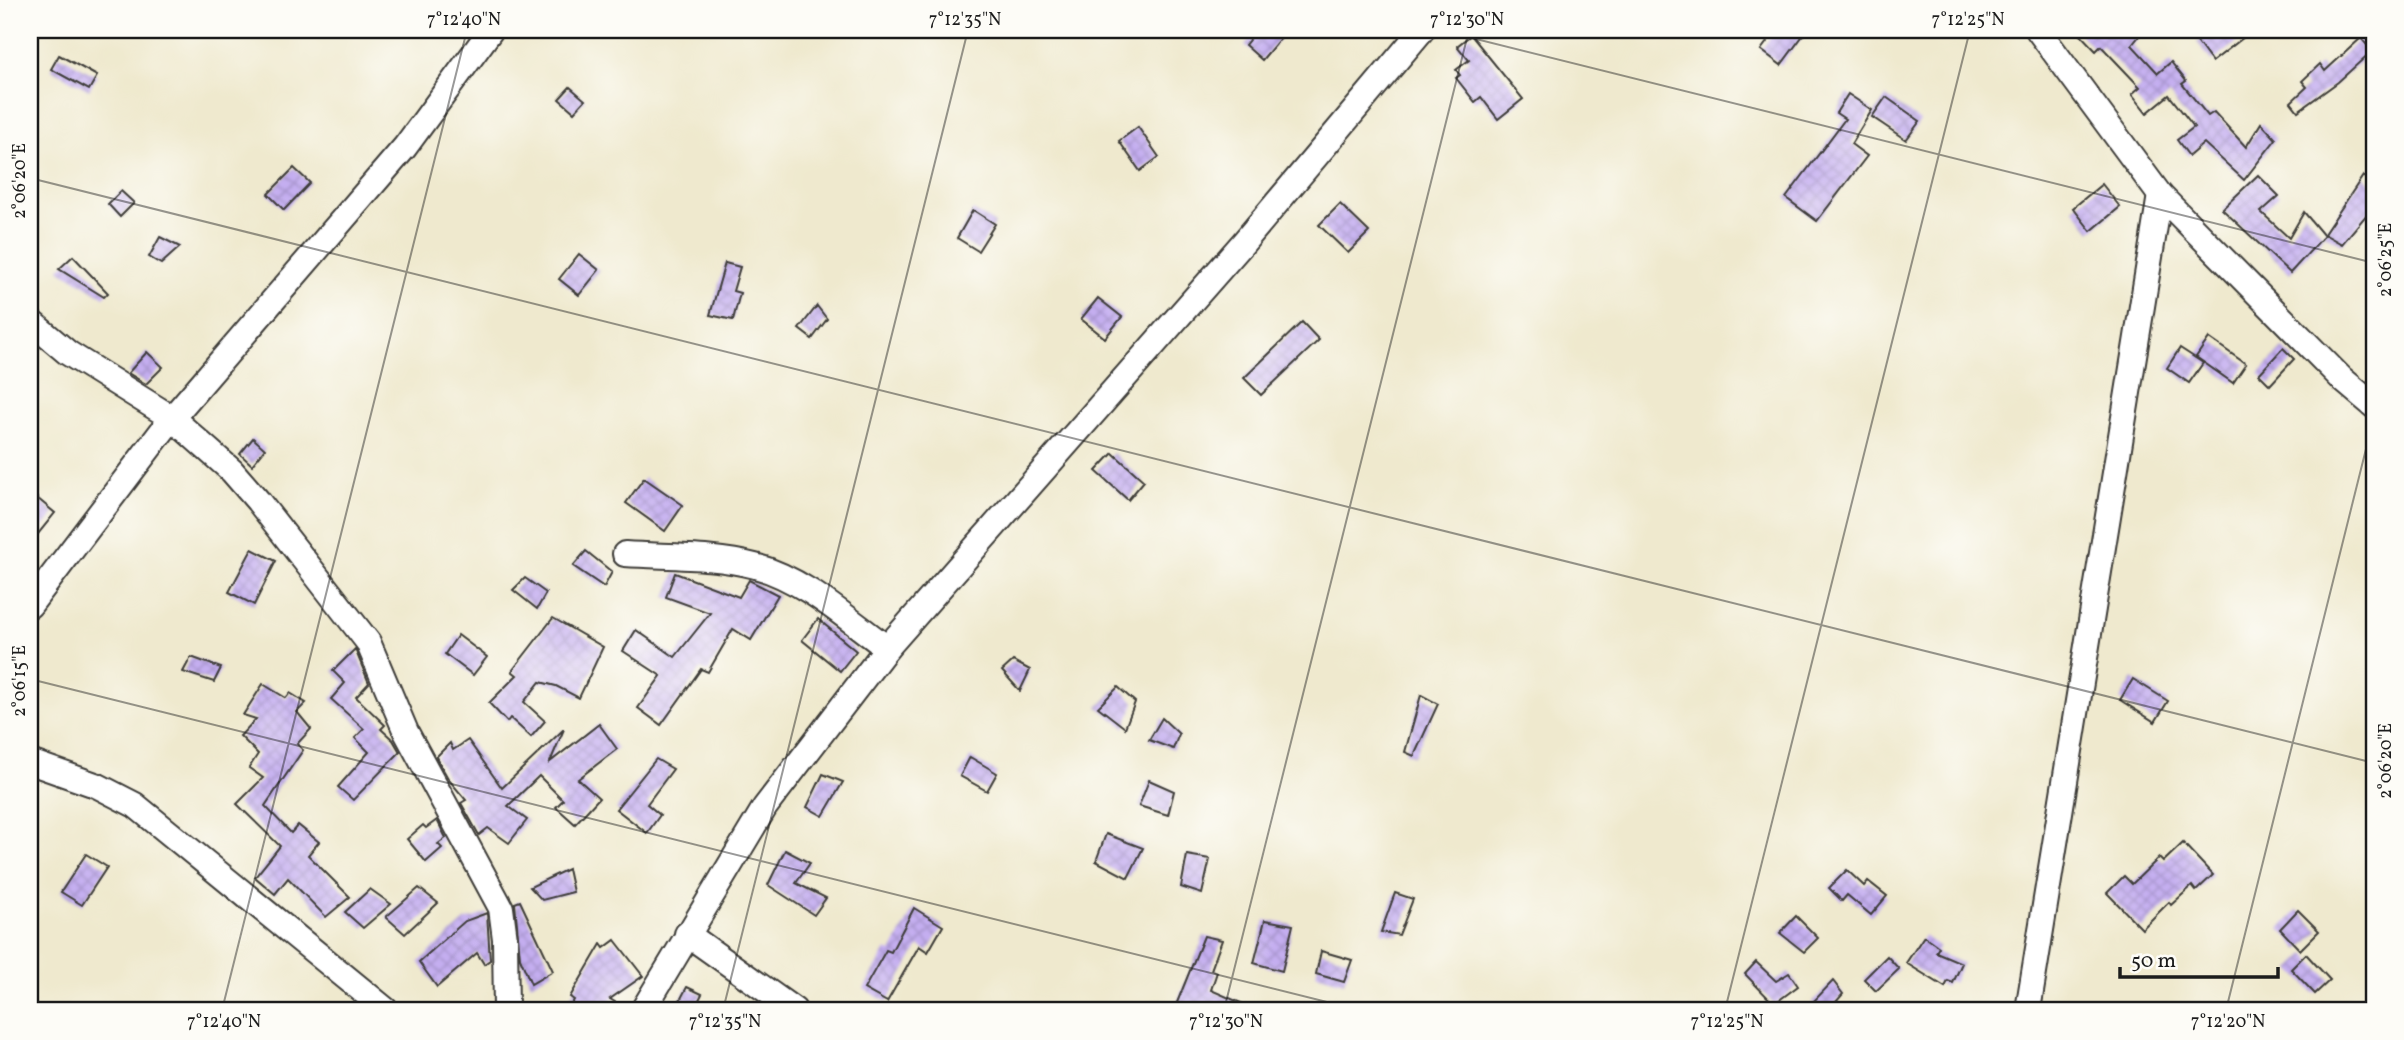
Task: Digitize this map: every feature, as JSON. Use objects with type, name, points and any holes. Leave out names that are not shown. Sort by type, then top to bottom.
[{"type":"street","points":[[30,605],[172,418],[405,147],[491,30]]},
{"type":"street","points":[[643,1010],[765,807],[887,648],[1244,242],[1422,30]]},
{"type":"street","points":[[2038,30],[2160,195],[2342,379],[2374,406]]},
{"type":"street","points":[[2028,1010],[2160,195]]},
{"type":"street","points":[[30,321],[68,353],[172,418],[232,471],[368,642],[406,732],[501,908],[505,939],[506,1010]]},
{"type":"street","points":[[625,554],[729,561],[756,566],[802,587],[887,648]]},
{"type":"street","points":[[30,762],[99,786],[135,805],[386,1010]]},
{"type":"street","points":[[687,934],[794,1010]]},
{"type":"building","points":[[1257,30],[1287,30],[1262,60],[1245,45]]},
{"type":"building","points":[[1776,30],[1807,30],[1781,65],[1761,50]]},
{"type":"building","points":[[2076,30],[2144,30],[2132,45],[2158,73],[2171,62],[2186,81],[2182,84],[2208,116],[2214,112],[2246,147],[2261,123],[2276,139],[2244,180],[2204,143],[2189,156],[2177,140],[2194,127],[2169,95],[2147,113],[2132,94],[2140,87],[2101,46],[2096,51]]},
{"type":"building","points":[[2212,30],[2253,30],[2212,62],[2197,42]]},
{"type":"building","points":[[1471,35],[1523,99],[1498,119],[1481,97],[1475,102],[1456,78],[1460,75],[1456,70],[1469,60],[1457,46]]},
{"type":"building","points":[[2361,38],[2372,51],[2338,82],[2298,111],[2291,102],[2307,87],[2302,81],[2320,64],[2325,71]]},
{"type":"building","points":[[59,55],[97,76],[89,90],[51,69]]},
{"type":"building","points":[[570,87],[585,100],[574,112],[559,99]]},
{"type":"building","points":[[1848,94],[1872,110],[1851,144],[1867,156],[1817,221],[1786,198],[1845,119],[1836,113]]},
{"type":"building","points":[[1886,97],[1920,121],[1906,140],[1872,117]]},
{"type":"building","points":[[1138,127],[1159,157],[1140,171],[1119,141]]},
{"type":"building","points":[[294,168],[310,183],[284,210],[268,194]]},
{"type":"building","points":[[2258,175],[2279,196],[2261,212],[2289,238],[2304,212],[2324,236],[2290,273],[2222,209]]},
{"type":"building","points":[[2363,176],[2374,186],[2374,206],[2342,244],[2324,234]]},
{"type":"building","points":[[2102,184],[2120,207],[2091,231],[2073,208]]},
{"type":"building","points":[[121,191],[134,203],[120,217],[108,204]]},
{"type":"building","points":[[1340,204],[1369,232],[1348,253],[1319,225]]},
{"type":"building","points":[[973,210],[995,224],[978,251],[957,238]]},
{"type":"building","points":[[160,237],[180,247],[161,264],[149,257]]},
{"type":"building","points":[[579,254],[599,270],[579,295],[559,279]]},
{"type":"building","points":[[73,256],[108,293],[104,297],[59,269]]},
{"type":"building","points":[[725,263],[740,267],[733,291],[740,293],[733,320],[710,315]]},
{"type":"building","points":[[1098,298],[1122,317],[1105,338],[1081,319]]},
{"type":"building","points":[[817,306],[827,319],[812,339],[799,329]]},
{"type":"building","points":[[1302,322],[1319,340],[1261,395],[1244,378]]},
{"type":"building","points":[[2209,338],[2246,364],[2233,383],[2196,357]]},
{"type":"building","points":[[2180,348],[2203,363],[2189,383],[2167,368]]},
{"type":"building","points":[[2283,348],[2294,359],[2270,385],[2259,374]]},
{"type":"building","points":[[147,352],[163,367],[146,384],[128,373]]},
{"type":"building","points":[[253,438],[265,449],[252,465],[240,454]]},
{"type":"building","points":[[1113,453],[1144,481],[1128,500],[1096,471]]},
{"type":"building","points":[[644,478],[683,505],[665,531],[626,503]]},
{"type":"building","points":[[37,498],[55,513],[30,544],[30,506]]},
{"type":"building","points":[[252,549],[276,561],[254,605],[229,592]]},
{"type":"building","points":[[586,551],[612,572],[604,587],[573,566]]},
{"type":"building","points":[[675,573],[739,597],[749,580],[778,595],[751,640],[733,629],[708,672],[701,669],[661,725],[638,708],[661,676],[623,651],[636,630],[675,657],[710,613],[666,597]]},
{"type":"building","points":[[525,578],[546,593],[537,609],[513,590]]},
{"type":"building","points":[[553,618],[603,647],[579,698],[556,686],[540,682],[524,702],[545,721],[531,737],[510,718],[507,722],[489,703],[517,675],[512,671]]},
{"type":"building","points":[[818,619],[856,651],[840,671],[802,640]]},
{"type":"building","points":[[458,635],[487,657],[473,675],[445,654]]},
{"type":"building","points":[[355,649],[369,683],[356,697],[385,725],[381,729],[393,740],[400,752],[353,800],[338,787],[369,752],[355,738],[364,729],[331,699],[345,683],[333,671]]},
{"type":"building","points":[[191,657],[221,668],[214,682],[183,672]]},
{"type":"building","points":[[1013,661],[1030,670],[1020,691],[1002,671]]},
{"type":"building","points":[[2133,679],[2168,701],[2155,722],[2120,700]]},
{"type":"building","points":[[263,684],[286,698],[290,693],[306,703],[297,712],[311,729],[297,744],[303,750],[265,806],[291,833],[298,825],[319,842],[308,855],[350,897],[326,917],[288,878],[275,894],[255,877],[280,846],[237,804],[263,778],[249,768],[258,754],[240,736],[256,719],[243,715]]},
{"type":"building","points":[[1118,687],[1135,702],[1125,728],[1098,707]]},
{"type":"building","points":[[1421,695],[1438,704],[1414,756],[1405,752]]},
{"type":"building","points":[[1162,718],[1179,734],[1173,749],[1149,740]]},
{"type":"building","points":[[599,724],[617,749],[578,779],[599,798],[575,824],[556,807],[563,800],[539,776],[508,806],[527,820],[509,843],[488,828],[479,835],[461,803],[466,800],[449,780],[436,757],[450,743],[453,750],[468,740],[502,788],[564,729],[550,762]]},
{"type":"building","points":[[970,757],[997,773],[987,791],[960,776]]},
{"type":"building","points":[[656,759],[673,769],[647,804],[660,815],[647,833],[616,809]]},
{"type":"building","points":[[823,774],[843,782],[823,816],[807,807]]},
{"type":"building","points":[[1149,780],[1174,791],[1168,815],[1139,806]]},
{"type":"building","points":[[437,820],[446,838],[438,844],[442,848],[426,862],[407,839],[423,825],[426,828]]},
{"type":"building","points":[[1106,834],[1143,848],[1128,878],[1096,861]]},
{"type":"building","points":[[2183,843],[2213,875],[2196,891],[2192,886],[2171,905],[2169,902],[2142,929],[2107,893],[2124,876],[2132,884],[2159,858],[2163,862]]},
{"type":"building","points":[[785,850],[810,863],[796,883],[826,898],[814,915],[768,885]]},
{"type":"building","points":[[86,854],[107,867],[82,905],[61,892]]},
{"type":"building","points":[[1187,855],[1210,859],[1202,894],[1181,887]]},
{"type":"building","points":[[568,869],[573,892],[542,900],[530,887]]},
{"type":"building","points":[[1847,870],[1864,886],[1868,881],[1887,896],[1871,915],[1847,895],[1842,901],[1829,888]]},
{"type":"building","points":[[419,888],[438,903],[405,934],[386,917]]},
{"type":"building","points":[[370,889],[391,904],[363,928],[345,912]]},
{"type":"building","points":[[1395,893],[1413,899],[1399,935],[1381,932]]},
{"type":"building","points":[[520,901],[553,971],[531,984],[520,958],[515,903]]},
{"type":"building","points":[[914,908],[943,926],[928,952],[919,946],[887,1002],[864,989],[886,950],[891,952]]},
{"type":"building","points":[[2298,910],[2319,931],[2300,950],[2280,929]]},
{"type":"building","points":[[487,913],[490,960],[484,964],[477,953],[437,987],[419,962],[465,921]]},
{"type":"building","points":[[1796,916],[1818,938],[1804,952],[1780,933]]},
{"type":"building","points":[[1265,920],[1293,925],[1282,971],[1254,963]]},
{"type":"building","points":[[1204,936],[1222,940],[1211,970],[1217,972],[1211,990],[1257,1010],[1174,1010]]},
{"type":"building","points":[[1924,936],[1939,947],[1936,952],[1962,963],[1953,983],[1948,981],[1945,987],[1906,963]]},
{"type":"building","points":[[615,940],[643,976],[610,999],[628,1010],[568,1010],[574,1000],[570,997],[601,944],[604,948]]},
{"type":"building","points":[[1321,951],[1352,960],[1344,982],[1316,974]]},
{"type":"building","points":[[2306,954],[2330,980],[2315,994],[2291,969]]},
{"type":"building","points":[[1887,956],[1899,969],[1876,991],[1864,979]]},
{"type":"building","points":[[1756,962],[1776,981],[1789,973],[1798,986],[1774,1004],[1745,974]]},
{"type":"building","points":[[1833,981],[1843,994],[1829,1010],[1822,1010],[1812,1003]]},
{"type":"building","points":[[687,987],[702,994],[694,1010],[679,1002]]}]
